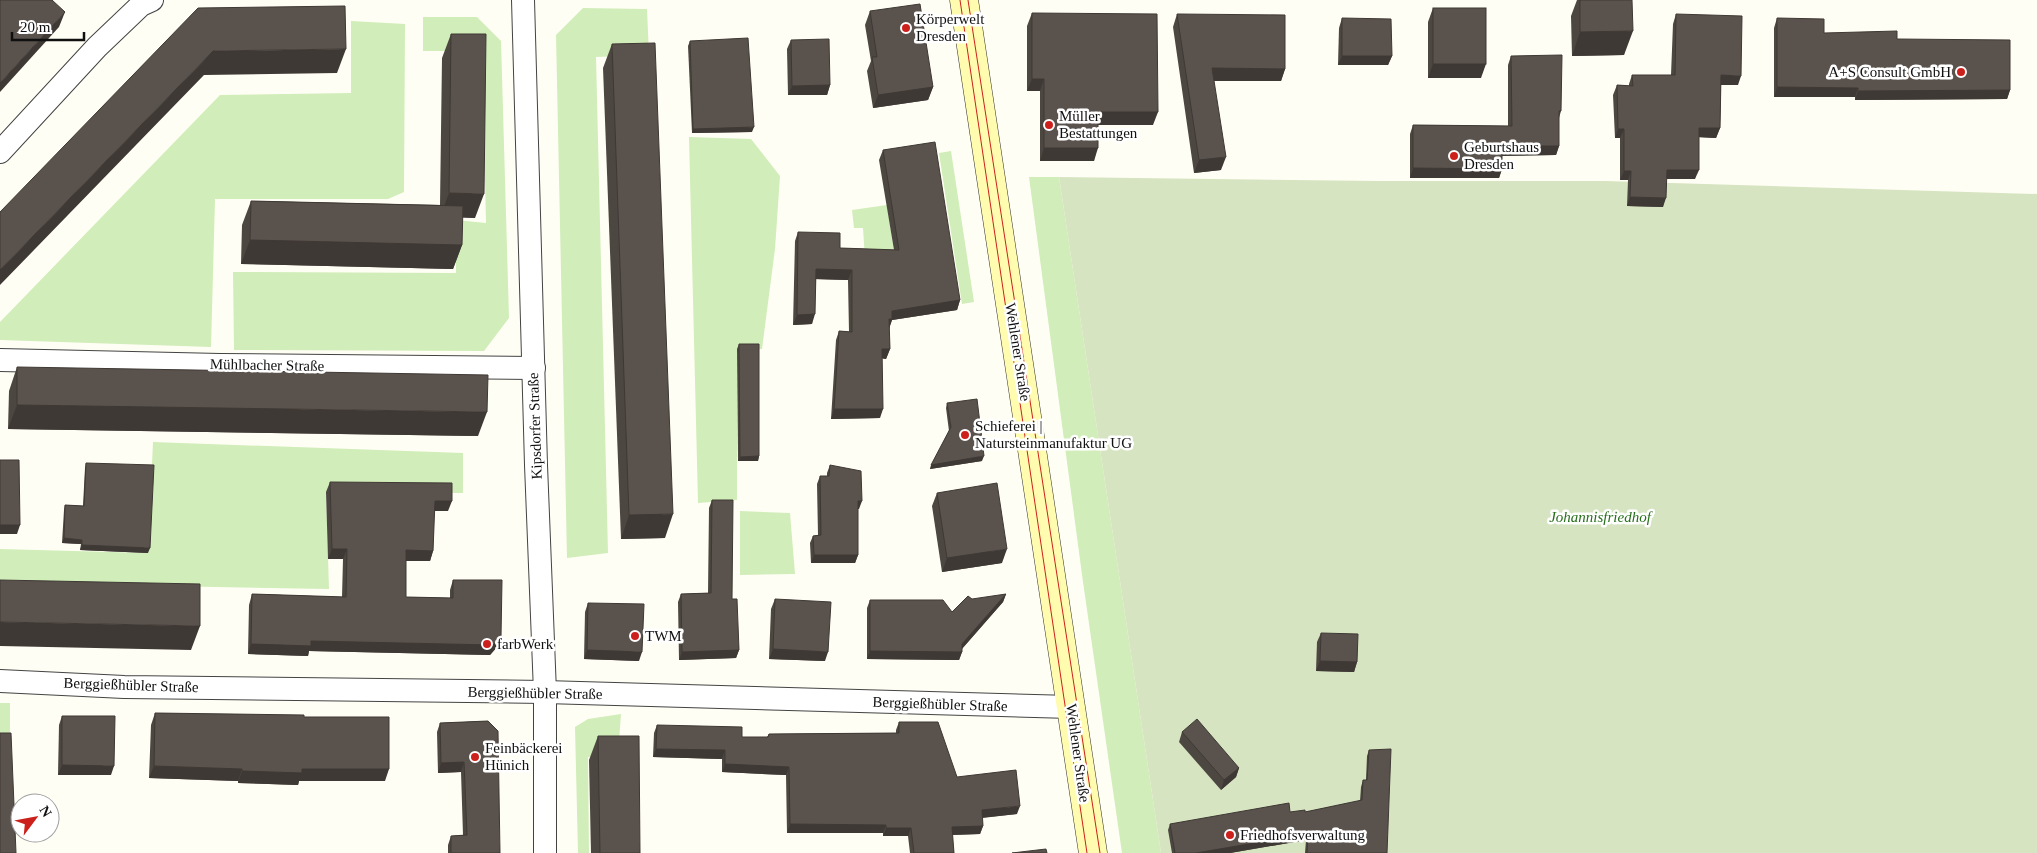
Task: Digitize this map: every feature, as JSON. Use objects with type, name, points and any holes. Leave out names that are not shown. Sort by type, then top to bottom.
[{"type":"main road","name":"Wehlener Straße","points":[[964,0],[1093,853]]},
{"type":"street","points":[[0,152],[97,47],[141,5],[152,0]]},
{"type":"street","name":"Kipsdorfer Straße","points":[[523,0],[545,692],[545,853]]},
{"type":"street","name":"Mühlbacher Straße","points":[[0,360],[211,365],[534,368]]},
{"type":"street","name":"Berggießhübler Straße","points":[[0,681],[124,686],[545,692],[1071,707]]},
{"type":"green space","points":[[583,8],[647,9],[649,55],[596,57],[608,553],[567,558],[556,35]]},
{"type":"green space","points":[[423,17],[477,17],[501,41],[509,318],[484,351],[234,350],[233,272],[456,273],[456,220],[486,223],[482,51],[423,51]]},
{"type":"green space","points":[[351,21],[405,24],[404,192],[388,199],[215,199],[211,347],[0,340],[0,322],[220,95],[351,93]]},
{"type":"green space","points":[[689,137],[751,139],[780,176],[775,249],[762,349],[737,350],[737,500],[698,503]]},
{"type":"green space","points":[[951,151],[974,302],[962,304],[939,153]]},
{"type":"green space","points":[[1029,177],[1059,177],[1161,853],[1122,853],[1083,582]]},
{"type":"green space","name":"Johannisfriedhof","points":[[1059,177],[1380,181],[1605,181],[2037,194],[2037,853],[1161,853]]},
{"type":"green space","points":[[887,205],[895,257],[865,259],[863,228],[854,228],[852,210]]},
{"type":"green space","points":[[153,442],[463,453],[463,493],[326,492],[329,589],[0,583],[0,549],[148,553]]},
{"type":"green space","points":[[740,511],[790,513],[795,574],[740,575]]},
{"type":"green space","points":[[0,703],[10,703],[10,755],[0,756]]},
{"type":"green space","points":[[621,714],[618,755],[588,757],[589,853],[578,853],[575,727],[588,719]]},
{"type":"building","points":[[0,0],[52,0],[65,12],[0,83]]},
{"type":"building","points":[[1580,0],[1632,0],[1633,31],[1580,32]]},
{"type":"building","points":[[920,4],[933,87],[878,95],[872,57],[877,57],[870,11]]},
{"type":"building","points":[[345,6],[346,49],[213,51],[0,270],[0,212],[198,8]]},
{"type":"building","points":[[1433,8],[1486,8],[1486,64],[1433,64]]},
{"type":"building","points":[[1032,13],[1157,14],[1158,112],[1098,112],[1098,148],[1044,148],[1044,79],[1032,79]]},
{"type":"building","points":[[1177,14],[1285,15],[1285,69],[1212,68],[1226,157],[1199,160]]},
{"type":"building","points":[[1676,14],[1742,16],[1741,76],[1721,75],[1720,128],[1699,128],[1699,170],[1667,170],[1666,198],[1630,197],[1631,171],[1624,171],[1624,129],[1618,129],[1617,85],[1633,86],[1632,75],[1675,75]]},
{"type":"building","points":[[1342,18],[1391,19],[1392,56],[1342,56]]},
{"type":"building","points":[[1777,18],[1824,19],[1824,33],[1897,31],[1897,39],[2010,40],[2010,90],[1858,91],[1858,88],[1777,87]]},
{"type":"building","points":[[451,34],[486,34],[484,194],[449,193]]},
{"type":"building","points":[[748,38],[754,127],[693,129],[690,41]]},
{"type":"building","points":[[829,39],[830,85],[792,86],[791,40]]},
{"type":"building","points":[[655,43],[673,514],[629,515],[612,44]]},
{"type":"building","points":[[1562,55],[1559,146],[1502,146],[1502,169],[1413,168],[1413,125],[1512,126],[1511,56]]},
{"type":"building","points":[[935,142],[960,300],[892,311],[892,319],[889,319],[890,349],[882,349],[883,409],[834,409],[839,331],[852,332],[852,270],[816,269],[815,314],[797,315],[798,232],[840,233],[840,248],[899,250],[883,150]]},
{"type":"building","points":[[251,201],[463,206],[462,245],[250,240]]},
{"type":"building","points":[[739,344],[759,344],[759,456],[740,457]]},
{"type":"building","points":[[17,367],[488,375],[487,412],[17,405]]},
{"type":"building","points":[[977,399],[984,456],[931,465],[951,427],[947,403]]},
{"type":"building","points":[[0,460],[19,460],[20,525],[0,525]]},
{"type":"building","points":[[86,463],[154,465],[150,548],[82,545],[82,540],[64,538],[65,505],[84,506]]},
{"type":"building","points":[[830,465],[861,471],[862,501],[858,501],[858,555],[814,555],[813,536],[821,535],[820,476],[829,476]]},
{"type":"building","points":[[330,482],[452,483],[452,501],[435,501],[433,551],[406,550],[406,597],[453,598],[453,580],[502,580],[501,637],[493,645],[311,641],[311,646],[251,644],[252,594],[346,597],[347,549],[332,549]]},
{"type":"building","points":[[997,483],[1007,549],[947,558],[937,493]]},
{"type":"building","points":[[712,500],[733,500],[732,599],[737,599],[739,650],[682,652],[681,594],[711,593]]},
{"type":"building","points":[[0,580],[200,584],[200,626],[0,622]]},
{"type":"building","points":[[1006,594],[962,644],[962,652],[870,651],[870,600],[943,600],[952,612],[968,596],[972,599]]},
{"type":"building","points":[[775,599],[831,602],[828,652],[773,649]]},
{"type":"building","points":[[588,603],[644,604],[642,652],[587,650]]},
{"type":"building","points":[[1321,633],[1358,634],[1357,662],[1320,661]]},
{"type":"building","points":[[155,713],[389,717],[389,769],[302,769],[302,773],[154,766]]},
{"type":"building","points":[[62,716],[115,716],[114,766],[62,765]]},
{"type":"building","points":[[1197,719],[1239,768],[1224,780],[1182,732]]},
{"type":"building","points":[[488,721],[498,731],[500,853],[451,853],[451,836],[467,835],[464,762],[441,763],[440,723]]},
{"type":"building","points":[[899,722],[938,722],[957,777],[1016,770],[1020,806],[982,810],[983,826],[952,827],[954,853],[914,853],[911,828],[886,828],[886,825],[790,824],[789,767],[725,764],[725,750],[656,749],[657,725],[742,727],[742,737],[768,737],[769,734],[899,733]]},
{"type":"building","points":[[0,733],[11,733],[14,793],[10,793],[10,843],[16,843],[16,853],[0,853]]},
{"type":"building","points":[[598,736],[639,736],[640,853],[600,853]]},
{"type":"building","points":[[1391,749],[1387,853],[1307,853],[1308,834],[1196,853],[1175,853],[1170,824],[1289,803],[1290,812],[1305,810],[1305,812],[1362,800],[1363,780],[1367,780],[1369,750]]},
{"type":"building","points":[[1046,849],[1047,853],[1012,853]]},
{"type":"tram line","points":[[960,0],[1087,853]]},
{"type":"tram line","points":[[968,0],[1100,853]]},
{"type":"place","name":"Körperwelt Dresden","points":[[906,28]]},
{"type":"place","name":"A+S Consult GmbH","points":[[1961,72]]},
{"type":"place","name":"Müller Bestattungen","points":[[1049,125]]},
{"type":"place","name":"Geburtshaus Dresden","points":[[1454,156]]},
{"type":"place","name":"Schieferei | Natursteinmanufaktur UG","points":[[965,435]]},
{"type":"place","name":"TWM","points":[[635,636]]},
{"type":"place","name":"farbWerk","points":[[487,644]]},
{"type":"place","name":"Feinbäckerei Hünich","points":[[475,757]]},
{"type":"place","name":"Friedhofsverwaltung","points":[[1230,835]]}]
